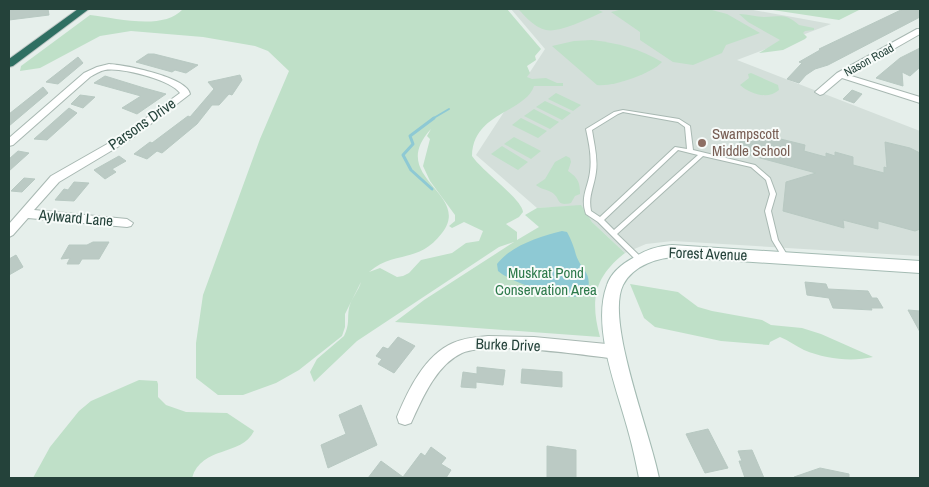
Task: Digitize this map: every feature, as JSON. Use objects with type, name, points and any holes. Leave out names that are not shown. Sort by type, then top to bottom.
[{"type":"highway","points":[[9,64],[84,9]]},
{"type":"street","name":"Nason Road","points":[[820,92],[840,75],[920,31]]},
{"type":"street","name":"Parsons Drive","points":[[9,143],[87,75],[98,69],[111,66],[126,69],[177,84],[185,91],[185,94],[179,99],[138,130],[55,179],[9,232]]},
{"type":"street","points":[[840,75],[920,100]]},
{"type":"street","name":"Aylward Lane","points":[[26,214],[127,222]]},
{"type":"street","name":"Forest Avenue","points":[[649,478],[617,352],[610,314],[612,291],[615,283],[641,261],[661,252],[673,251],[920,267]]},
{"type":"street","name":"Burke Drive","points":[[405,417],[429,374],[448,354],[468,344],[506,343],[617,352]]},
{"type":"lane","points":[[641,261],[600,220],[588,212],[586,202],[593,173],[594,157],[589,129],[616,113],[624,111],[679,121],[687,126],[690,151]]},
{"type":"lane","points":[[600,220],[677,148],[753,166],[768,179],[773,194],[768,211],[775,240],[786,258]]},
{"type":"lane","points":[[613,234],[702,154]]},
{"type":"shaded area","name":"Swampscott Middle School","points":[[511,9],[748,9],[831,24],[737,60],[920,131],[920,256],[673,241],[646,244],[625,253],[592,222],[581,206],[537,208],[476,155],[545,49]]},
{"type":"green space","name":"Muskrat Pond Conservation Area","points":[[183,9],[507,9],[541,49],[535,56],[536,60],[527,66],[530,73],[527,77],[532,79],[546,78],[557,83],[563,83],[563,86],[534,86],[529,95],[521,102],[481,130],[475,141],[472,156],[521,206],[523,212],[519,217],[506,224],[517,232],[517,240],[539,227],[525,215],[537,208],[581,205],[592,222],[625,253],[607,271],[597,290],[595,312],[600,337],[395,322],[424,300],[514,242],[499,247],[357,341],[314,382],[310,372],[317,359],[344,336],[348,325],[350,305],[361,282],[345,314],[345,327],[342,336],[299,370],[276,383],[243,395],[218,395],[196,378],[196,343],[203,295],[260,139],[289,71],[268,51],[255,46],[203,37],[131,31],[100,36],[40,68],[20,71],[21,66],[90,15],[139,21],[164,20],[174,16]],"holes":[[[431,129],[427,136],[430,139],[423,166],[430,181],[455,215],[455,221],[449,226],[452,228],[464,222],[483,231],[479,241],[466,243],[452,253],[421,260],[409,273],[403,276],[397,277],[380,268],[369,272],[378,265],[424,249],[442,233],[449,219],[447,207],[423,173],[418,160],[420,146]]]},
{"type":"green space","points":[[518,9],[596,9],[603,12],[559,29],[546,30],[531,22]]},
{"type":"green space","points":[[623,9],[708,9],[727,14],[760,33],[726,45],[722,53],[693,65],[673,62],[640,40],[640,32],[611,12]]},
{"type":"green space","points":[[766,9],[861,9],[839,20]]},
{"type":"green space","points":[[739,14],[761,17],[786,17],[799,25],[814,28],[814,30],[805,31],[803,33],[807,37],[805,39],[783,50],[759,53],[780,40],[748,22]]},
{"type":"green space","points":[[592,40],[628,47],[662,62],[657,67],[631,79],[612,84],[597,85],[552,46],[574,41]]},
{"type":"green space","points":[[751,73],[778,85],[779,90],[770,95],[759,95],[744,88],[740,85],[749,78],[748,74]]},
{"type":"green space","points":[[556,93],[581,105],[573,111],[548,99]]},
{"type":"green space","points":[[545,101],[571,113],[562,120],[536,107]]},
{"type":"green space","points":[[534,109],[559,122],[550,129],[524,116]]},
{"type":"green space","points":[[521,118],[547,131],[538,138],[512,125]]},
{"type":"green space","points":[[514,137],[541,151],[531,159],[504,144]]},
{"type":"green space","points":[[502,146],[528,162],[518,170],[491,154]]},
{"type":"green space","points":[[566,156],[570,158],[571,162],[568,171],[578,181],[580,194],[575,196],[571,203],[563,204],[560,203],[554,194],[536,185],[545,179],[555,162]]},
{"type":"green space","points":[[630,284],[678,292],[698,307],[712,311],[762,320],[771,325],[802,328],[821,334],[873,357],[847,359],[821,356],[804,350],[780,337],[770,342],[769,345],[721,341],[655,327],[644,318]]},
{"type":"green space","points":[[139,380],[157,381],[158,397],[166,405],[186,412],[227,413],[254,431],[240,445],[204,460],[192,478],[33,478],[50,447],[79,411],[91,401]]},
{"type":"water","points":[[562,231],[567,232],[578,261],[588,276],[587,293],[571,297],[555,294],[512,280],[498,271],[497,264],[503,257],[518,247],[535,239]]},
{"type":"building","points":[[48,9],[49,15],[9,20],[9,10]]},
{"type":"building","points":[[903,9],[920,9],[920,17],[828,65],[815,69],[799,83],[787,79],[802,63],[799,62],[819,49]]},
{"type":"building","points":[[920,48],[920,67],[910,76],[902,72],[903,86],[876,78],[900,58]]},
{"type":"building","points":[[148,54],[198,65],[186,73],[175,70],[172,72],[136,62]]},
{"type":"building","points":[[78,57],[83,63],[58,84],[46,82]]},
{"type":"building","points":[[240,75],[242,80],[232,95],[229,94],[219,105],[212,105],[197,124],[162,153],[157,151],[147,159],[134,154],[188,116],[190,117],[214,89],[208,82]]},
{"type":"building","points":[[105,76],[166,94],[137,114],[122,108],[141,96],[94,83]]},
{"type":"building","points":[[43,87],[48,93],[9,126],[9,114]]},
{"type":"building","points":[[852,90],[862,94],[854,103],[843,99]]},
{"type":"building","points":[[80,95],[95,97],[83,108],[71,104]]},
{"type":"building","points":[[69,108],[77,113],[47,140],[34,139]]},
{"type":"building","points":[[748,131],[805,145],[804,151],[826,157],[826,153],[835,156],[835,152],[853,157],[853,165],[884,173],[884,167],[887,168],[885,142],[910,148],[920,153],[920,229],[915,231],[878,221],[878,229],[843,220],[844,228],[783,211],[786,182],[816,173],[738,152],[741,136],[747,137]]},
{"type":"building","points":[[18,151],[29,153],[9,171],[9,159]]},
{"type":"building","points":[[119,156],[126,161],[112,169],[116,172],[105,179],[94,170]]},
{"type":"building","points":[[24,178],[35,179],[22,192],[11,191]]},
{"type":"building","points":[[74,182],[89,183],[74,201],[55,200],[64,189],[68,190]]},
{"type":"building","points":[[93,242],[109,242],[99,259],[82,259],[79,264],[67,264],[70,258],[61,259],[69,245],[87,245]]},
{"type":"building","points":[[16,255],[23,267],[9,275],[9,259]]},
{"type":"building","points":[[805,282],[826,284],[828,289],[868,291],[872,298],[877,298],[883,308],[871,308],[872,310],[833,308],[829,298],[807,295]]},
{"type":"building","points":[[908,310],[920,311],[920,332]]},
{"type":"building","points":[[398,337],[415,346],[394,373],[378,364],[382,359],[376,356],[383,347],[388,349]]},
{"type":"building","points":[[477,367],[505,370],[503,385],[476,382],[476,388],[461,387],[463,372],[477,374]]},
{"type":"building","points":[[522,369],[562,372],[562,387],[521,383]]},
{"type":"building","points":[[361,405],[377,445],[328,468],[321,445],[346,434],[339,415]]},
{"type":"building","points":[[708,429],[728,468],[705,473],[686,434]]},
{"type":"building","points":[[547,446],[576,450],[576,478],[547,478]]},
{"type":"building","points":[[431,447],[446,458],[441,464],[451,470],[446,478],[368,478],[381,461],[403,477],[421,453],[425,456]]},
{"type":"building","points":[[752,450],[764,478],[745,478],[739,461],[742,461],[738,451]]},
{"type":"building","points":[[820,468],[849,474],[849,478],[794,477]]},
{"type":"waterway","points":[[432,119],[449,109]]},
{"type":"waterway","points":[[432,189],[411,170],[403,155],[413,144],[410,136],[434,118]]},
{"type":"place","name":"Swampscott Middle School","points":[[702,143]]}]
